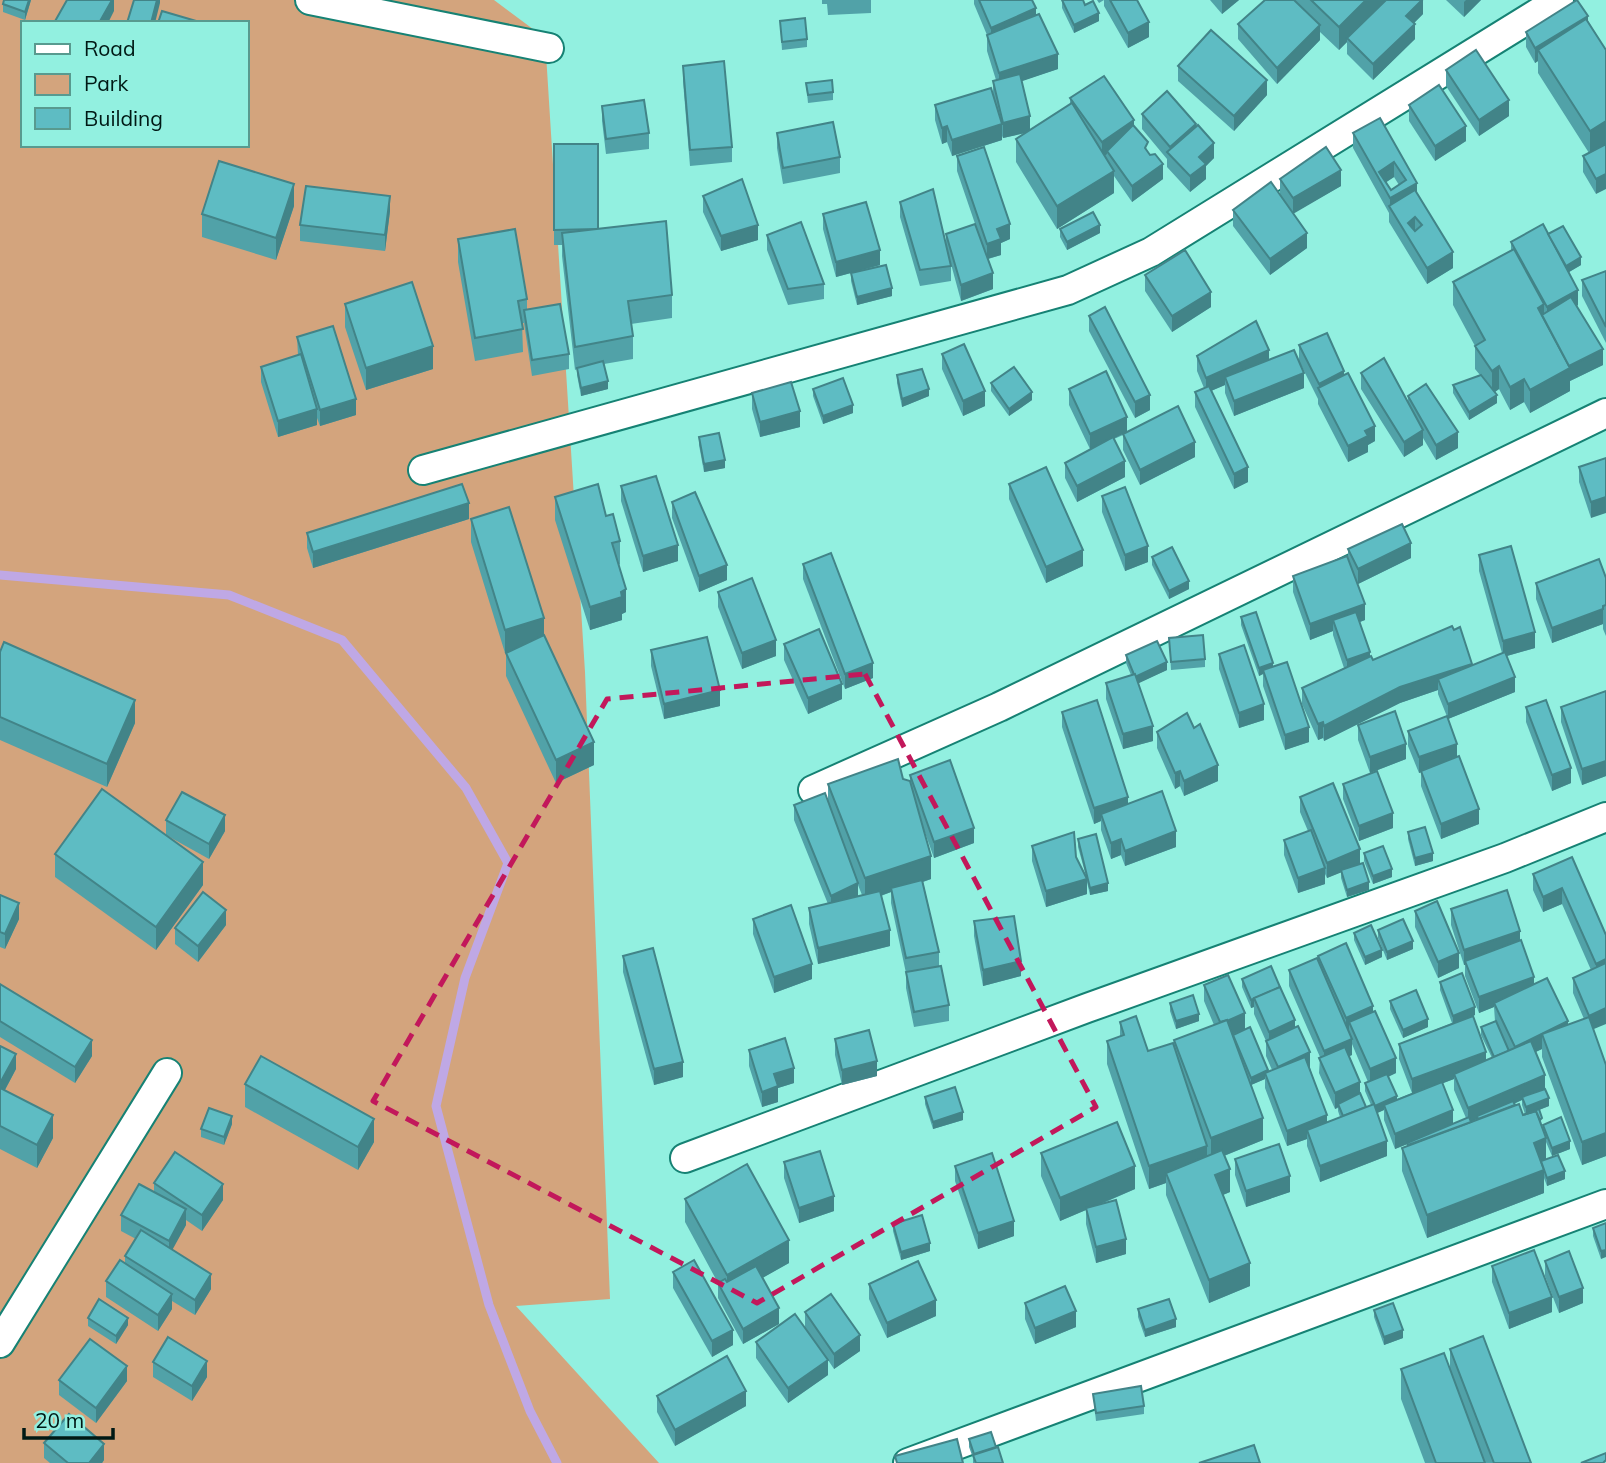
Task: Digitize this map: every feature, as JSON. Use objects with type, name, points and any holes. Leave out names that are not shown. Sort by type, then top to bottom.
[{"type":"street","points":[[310,0],[549,48]]},
{"type":"street","points":[[423,470],[1068,290],[1151,252],[1559,0]]},
{"type":"street","points":[[813,790],[999,707],[1606,413]]},
{"type":"street","points":[[685,1158],[1087,1008],[1505,858],[1606,817]]},
{"type":"street","points":[[0,1343],[167,1073]]},
{"type":"street","points":[[908,1463],[1606,1204]]},
{"type":"highlighted area","points":[[865,674],[1096,1107],[757,1303],[373,1101],[607,699]]},
{"type":"green space","points":[[0,0],[494,0],[545,38],[585,672],[610,1299],[516,1306],[659,1463],[0,1463]]},
{"type":"building","points":[[4,0],[29,0],[25,12],[3,4]]},
{"type":"building","points":[[67,0],[112,0],[100,21],[55,21]]},
{"type":"building","points":[[134,0],[157,0],[152,21],[128,21]]},
{"type":"building","points":[[979,0],[1032,0],[1036,8],[991,28]]},
{"type":"building","points":[[1062,0],[1083,0],[1085,5],[1093,1],[1099,13],[1074,25]]},
{"type":"building","points":[[1110,0],[1137,0],[1149,22],[1128,33]]},
{"type":"building","points":[[1265,0],[1294,0],[1320,25],[1277,68],[1238,24]]},
{"type":"building","points":[[1311,0],[1366,0],[1339,27]]},
{"type":"building","points":[[1386,0],[1422,0],[1406,16],[1415,24],[1373,64],[1347,38]]},
{"type":"building","points":[[1577,0],[1588,16],[1535,48],[1526,32]]},
{"type":"building","points":[[162,11],[196,21],[159,21]]},
{"type":"building","points":[[1039,14],[1058,54],[999,73],[987,35]]},
{"type":"building","points":[[805,18],[807,39],[782,42],[780,21]]},
{"type":"building","points":[[1586,19],[1606,50],[1606,121],[1590,131],[1538,50]]},
{"type":"building","points":[[1211,30],[1267,80],[1234,116],[1178,66]]},
{"type":"building","points":[[1476,50],[1509,100],[1479,120],[1446,70]]},
{"type":"building","points":[[724,61],[732,147],[690,150],[683,66]]},
{"type":"building","points":[[1020,74],[1030,116],[1003,123],[993,81]]},
{"type":"building","points":[[1104,76],[1134,120],[1102,142],[1070,98]]},
{"type":"building","points":[[832,80],[833,92],[808,95],[806,83]]},
{"type":"building","points":[[1439,85],[1466,126],[1435,146],[1409,105]]},
{"type":"building","points":[[991,88],[1002,124],[952,140],[947,126],[942,128],[935,105]]},
{"type":"building","points":[[1167,91],[1196,124],[1170,147],[1142,114]]},
{"type":"building","points":[[644,100],[649,133],[606,139],[602,106]]},
{"type":"building","points":[[1072,103],[1114,171],[1057,206],[1016,139]]},
{"type":"building","points":[[1380,118],[1417,183],[1390,198],[1353,133]],"holes":[[[1394,162],[1406,180],[1391,190],[1379,172]]]},
{"type":"building","points":[[833,122],[840,157],[783,168],[777,133]]},
{"type":"building","points":[[1133,125],[1148,142],[1145,148],[1150,155],[1155,154],[1163,164],[1132,186],[1107,151]]},
{"type":"building","points":[[1198,125],[1214,143],[1199,157],[1206,164],[1190,176],[1167,152]]},
{"type":"building","points":[[554,144],[598,144],[598,229],[554,230]]},
{"type":"building","points":[[1606,144],[1606,174],[1596,179],[1583,156]]},
{"type":"building","points":[[984,147],[1010,224],[997,229],[1001,239],[987,244],[957,156]]},
{"type":"building","points":[[1326,147],[1341,170],[1293,198],[1280,179]]},
{"type":"building","points":[[219,161],[294,184],[276,238],[202,214]]},
{"type":"building","points":[[742,179],[758,225],[721,236],[703,196]]},
{"type":"building","points":[[1271,182],[1307,233],[1270,259],[1233,210]]},
{"type":"building","points":[[306,186],[390,196],[385,235],[300,225]]},
{"type":"building","points":[[933,189],[951,266],[920,270],[900,202]]},
{"type":"building","points":[[1415,190],[1453,252],[1427,268],[1389,206]],"holes":[[[1415,217],[1422,225],[1415,231],[1408,223]]]},
{"type":"building","points":[[866,202],[880,250],[836,262],[823,214]]},
{"type":"building","points":[[1093,212],[1100,225],[1067,242],[1060,229]]},
{"type":"building","points":[[666,221],[672,295],[628,301],[633,336],[575,347],[562,233]]},
{"type":"building","points":[[801,222],[824,284],[788,289],[767,235]]},
{"type":"building","points":[[975,224],[993,273],[961,285],[946,234]]},
{"type":"building","points":[[1543,224],[1578,290],[1547,307],[1511,242]]},
{"type":"building","points":[[1563,226],[1581,257],[1566,266],[1548,234]]},
{"type":"building","points":[[515,229],[527,299],[518,301],[523,329],[475,338],[458,239]]},
{"type":"building","points":[[1514,249],[1544,304],[1538,308],[1570,368],[1530,390],[1524,379],[1510,387],[1499,366],[1492,371],[1475,346],[1485,340],[1453,282]]},
{"type":"building","points":[[1185,250],[1211,292],[1172,316],[1145,275]]},
{"type":"building","points":[[886,265],[892,288],[857,297],[851,273]]},
{"type":"building","points":[[1606,271],[1606,327],[1582,280]]},
{"type":"building","points":[[412,282],[433,346],[366,368],[345,304]]},
{"type":"building","points":[[1571,297],[1603,349],[1569,366],[1542,315]]},
{"type":"building","points":[[560,304],[569,354],[532,360],[524,310]]},
{"type":"building","points":[[1105,307],[1150,395],[1135,402],[1089,316]]},
{"type":"building","points":[[1256,321],[1269,350],[1206,378],[1197,356]]},
{"type":"building","points":[[333,326],[356,399],[320,410],[297,337]]},
{"type":"building","points":[[1327,333],[1344,371],[1319,384],[1299,345]]},
{"type":"building","points":[[964,344],[985,391],[963,401],[942,354]]},
{"type":"building","points":[[1294,350],[1304,373],[1234,401],[1225,377]]},
{"type":"building","points":[[301,354],[317,409],[278,421],[261,367]]},
{"type":"building","points":[[1384,358],[1423,430],[1404,442],[1361,373]]},
{"type":"building","points":[[603,361],[608,381],[581,388],[577,368]]},
{"type":"building","points":[[1014,367],[1032,392],[1009,409],[991,383]]},
{"type":"building","points":[[922,369],[929,389],[902,399],[897,375]]},
{"type":"building","points":[[1106,371],[1127,417],[1090,434],[1069,389]]},
{"type":"building","points":[[1348,373],[1375,426],[1365,431],[1368,436],[1348,446],[1318,388]]},
{"type":"building","points":[[1481,375],[1497,395],[1469,412],[1453,385]]},
{"type":"building","points":[[843,378],[853,405],[823,416],[813,389]]},
{"type":"building","points":[[791,382],[800,411],[760,422],[752,393]]},
{"type":"building","points":[[1426,384],[1458,432],[1436,445],[1408,396]]},
{"type":"building","points":[[1209,386],[1248,467],[1234,474],[1195,392]]},
{"type":"building","points":[[1178,406],[1195,442],[1140,470],[1123,434]]},
{"type":"building","points":[[719,433],[725,460],[704,464],[699,437]]},
{"type":"building","points":[[1113,437],[1125,461],[1077,486],[1065,463]]},
{"type":"building","points":[[1606,458],[1606,497],[1591,502],[1579,467]]},
{"type":"building","points":[[1046,467],[1083,550],[1046,567],[1009,484]]},
{"type":"building","points":[[656,476],[678,545],[643,556],[621,486]]},
{"type":"building","points":[[462,484],[469,503],[313,552],[307,533]]},
{"type":"building","points":[[598,484],[606,516],[613,514],[620,541],[612,543],[626,589],[621,592],[622,597],[590,607],[555,497]]},
{"type":"building","points":[[1125,487],[1148,546],[1125,555],[1102,496]]},
{"type":"building","points":[[695,492],[727,565],[699,576],[672,502]]},
{"type":"building","points":[[509,507],[544,618],[505,630],[471,519]]},
{"type":"building","points":[[1402,524],[1411,543],[1358,569],[1348,549]]},
{"type":"building","points":[[1511,546],[1535,632],[1503,641],[1479,555]]},
{"type":"building","points":[[1172,547],[1189,581],[1169,591],[1152,557]]},
{"type":"building","points":[[831,553],[873,663],[845,674],[803,564]]},
{"type":"building","points":[[1347,556],[1365,604],[1310,624],[1293,576]]},
{"type":"building","points":[[1599,559],[1606,578],[1606,605],[1603,609],[1552,628],[1536,583]]},
{"type":"building","points":[[752,578],[776,640],[742,653],[718,592]]},
{"type":"building","points":[[1256,612],[1273,663],[1259,668],[1241,617]]},
{"type":"building","points":[[1356,612],[1370,652],[1347,660],[1333,620]]},
{"type":"building","points":[[1452,626],[1454,630],[1460,627],[1472,664],[1400,687],[1324,726],[1323,722],[1318,724],[1302,688],[1371,656],[1373,660]]},
{"type":"building","points":[[819,629],[842,684],[808,698],[784,644]]},
{"type":"building","points":[[544,635],[594,742],[556,760],[506,653]]},
{"type":"building","points":[[1203,635],[1205,659],[1171,662],[1169,638]]},
{"type":"building","points":[[707,637],[720,690],[664,704],[651,650]]},
{"type":"building","points":[[1157,641],[1167,662],[1135,677],[1126,655]]},
{"type":"building","points":[[4,642],[135,700],[107,764],[0,717],[0,652]]},
{"type":"building","points":[[1244,645],[1264,704],[1239,713],[1219,654]]},
{"type":"building","points":[[1505,652],[1515,677],[1448,704],[1438,679]]},
{"type":"building","points":[[1287,662],[1309,727],[1285,735],[1263,670]]},
{"type":"building","points":[[1135,674],[1153,726],[1123,734],[1106,683]]},
{"type":"building","points":[[1606,691],[1606,761],[1582,769],[1561,707]]},
{"type":"building","points":[[1097,700],[1128,797],[1094,808],[1062,712]]},
{"type":"building","points":[[1546,700],[1571,768],[1552,775],[1526,707]]},
{"type":"building","points":[[1395,711],[1406,744],[1370,757],[1358,725]]},
{"type":"building","points":[[1187,713],[1194,728],[1200,724],[1218,765],[1184,781],[1180,771],[1175,773],[1157,732]]},
{"type":"building","points":[[1447,716],[1457,744],[1419,757],[1408,731]]},
{"type":"building","points":[[1459,756],[1479,809],[1441,824],[1421,771]]},
{"type":"building","points":[[898,759],[903,779],[910,781],[931,856],[865,878],[828,784]]},
{"type":"building","points":[[950,760],[974,828],[934,842],[910,775]]},
{"type":"building","points":[[1377,771],[1393,813],[1359,826],[1343,784]]},
{"type":"building","points":[[1333,783],[1360,849],[1327,863],[1300,797]]},
{"type":"building","points":[[102,789],[203,862],[156,927],[55,854]]},
{"type":"building","points":[[1162,791],[1176,831],[1125,851],[1121,839],[1111,843],[1101,814]]},
{"type":"building","points":[[182,792],[225,815],[209,844],[166,820]]},
{"type":"building","points":[[825,793],[858,883],[831,896],[794,805]]},
{"type":"building","points":[[1425,827],[1433,853],[1415,858],[1408,832]]},
{"type":"building","points":[[1311,830],[1325,868],[1298,878],[1284,840]]},
{"type":"building","points":[[1074,832],[1076,857],[1087,879],[1046,891],[1032,846]]},
{"type":"building","points":[[1096,834],[1108,883],[1090,888],[1078,839]]},
{"type":"building","points":[[1383,846],[1392,869],[1373,876],[1364,853]]},
{"type":"building","points":[[1572,857],[1606,935],[1606,959],[1596,964],[1562,888],[1543,897],[1533,874]]},
{"type":"building","points":[[1363,863],[1369,882],[1347,890],[1341,870]]},
{"type":"building","points":[[922,880],[939,952],[906,958],[891,888]]},
{"type":"building","points":[[1507,890],[1520,931],[1464,950],[1451,909]]},
{"type":"building","points":[[880,891],[890,930],[818,948],[809,908]]},
{"type":"building","points":[[203,892],[226,910],[198,946],[175,928]]},
{"type":"building","points":[[0,895],[19,903],[5,934],[0,932]]},
{"type":"building","points":[[1437,901],[1459,953],[1438,962],[1415,911]]},
{"type":"building","points":[[791,905],[812,964],[774,977],[753,919]]},
{"type":"building","points":[[1014,916],[1021,961],[983,970],[974,921]]},
{"type":"building","points":[[1403,919],[1413,941],[1387,952],[1378,930]]},
{"type":"building","points":[[1371,925],[1382,950],[1365,957],[1354,933]]},
{"type":"building","points":[[1521,940],[1534,977],[1479,997],[1465,961]]},
{"type":"building","points":[[1346,943],[1373,1006],[1346,1018],[1318,956]]},
{"type":"building","points":[[653,948],[683,1062],[654,1069],[623,956]]},
{"type":"building","points":[[1317,958],[1352,1039],[1324,1051],[1289,970]]},
{"type":"building","points":[[1606,963],[1606,1008],[1589,1016],[1573,978]]},
{"type":"building","points":[[941,966],[949,1005],[914,1012],[906,972]]},
{"type":"building","points":[[1271,966],[1280,987],[1251,1000],[1242,979]]},
{"type":"building","points":[[1462,973],[1475,1007],[1453,1016],[1440,982]]},
{"type":"building","points":[[1228,975],[1245,1013],[1220,1022],[1204,985]]},
{"type":"building","points":[[1547,978],[1568,1021],[1515,1047],[1494,1003]]},
{"type":"building","points":[[0,984],[92,1040],[75,1067],[0,1021]]},
{"type":"building","points":[[1280,987],[1295,1020],[1269,1032],[1254,998]]},
{"type":"building","points":[[1416,990],[1428,1019],[1403,1030],[1390,1001]]},
{"type":"building","points":[[1193,995],[1199,1014],[1176,1021],[1170,1003]]},
{"type":"building","points":[[1375,1011],[1396,1058],[1370,1069],[1349,1022]]},
{"type":"building","points":[[1136,1016],[1148,1051],[1173,1043],[1207,1146],[1149,1166],[1107,1041],[1124,1035],[1120,1022]]},
{"type":"building","points":[[1473,1016],[1486,1052],[1412,1079],[1399,1044]]},
{"type":"building","points":[[1589,1017],[1606,1065],[1606,1133],[1582,1142],[1542,1034]]},
{"type":"building","points":[[1227,1020],[1263,1118],[1211,1138],[1174,1040]]},
{"type":"building","points":[[1496,1021],[1509,1051],[1494,1057],[1481,1027]]},
{"type":"building","points":[[1298,1026],[1310,1052],[1278,1067],[1266,1041]]},
{"type":"building","points":[[1250,1027],[1268,1070],[1251,1078],[1233,1035]]},
{"type":"building","points":[[869,1030],[877,1061],[842,1070],[835,1039]]},
{"type":"building","points":[[785,1038],[794,1068],[774,1074],[778,1086],[762,1092],[749,1050]]},
{"type":"building","points":[[1531,1041],[1545,1075],[1468,1108],[1454,1074]]},
{"type":"building","points":[[0,1046],[16,1054],[0,1083]]},
{"type":"building","points":[[1345,1047],[1360,1082],[1335,1093],[1319,1058]]},
{"type":"building","points":[[261,1056],[374,1119],[358,1147],[245,1084]]},
{"type":"building","points":[[1305,1057],[1327,1115],[1287,1131],[1265,1073]]},
{"type":"building","points":[[1387,1074],[1397,1096],[1375,1106],[1365,1083]]},
{"type":"building","points":[[1442,1082],[1453,1110],[1395,1134],[1384,1105]]},
{"type":"building","points":[[955,1087],[963,1112],[933,1122],[925,1097]]},
{"type":"building","points":[[0,1088],[53,1115],[37,1145],[0,1126]]},
{"type":"building","points":[[1545,1089],[1549,1098],[1526,1107],[1522,1097]]},
{"type":"building","points":[[1360,1093],[1366,1107],[1343,1116],[1338,1104]]},
{"type":"building","points":[[1513,1101],[1515,1105],[1478,1119],[1477,1116]]},
{"type":"building","points":[[1374,1104],[1387,1141],[1320,1166],[1307,1130]]},
{"type":"building","points":[[1519,1104],[1523,1115],[1536,1111],[1546,1138],[1534,1143],[1544,1170],[1427,1215],[1402,1148]]},
{"type":"building","points":[[209,1108],[232,1116],[224,1137],[201,1129]]},
{"type":"building","points":[[1539,1109],[1542,1118],[1540,1120],[1536,1111],[1523,1115]]},
{"type":"building","points":[[1469,1117],[1471,1122],[1408,1145],[1407,1143]]},
{"type":"building","points":[[1561,1117],[1570,1141],[1552,1148],[1543,1125]]},
{"type":"building","points":[[1117,1122],[1135,1166],[1060,1198],[1041,1153]]},
{"type":"building","points":[[1279,1144],[1290,1176],[1246,1191],[1235,1159]]},
{"type":"building","points":[[1222,1150],[1230,1169],[1215,1175],[1250,1263],[1209,1280],[1166,1173]]},
{"type":"building","points":[[820,1151],[834,1196],[799,1208],[784,1162]]},
{"type":"building","points":[[175,1152],[223,1184],[202,1215],[154,1183]]},
{"type":"building","points":[[992,1153],[1014,1221],[978,1233],[955,1166]]},
{"type":"building","points":[[1558,1155],[1565,1171],[1547,1178],[1541,1161]]},
{"type":"building","points":[[747,1164],[789,1240],[727,1275],[685,1199]]},
{"type":"building","points":[[139,1184],[186,1209],[169,1241],[121,1215]]},
{"type":"building","points":[[1116,1200],[1126,1239],[1096,1247],[1086,1208]]},
{"type":"building","points":[[922,1215],[930,1243],[901,1252],[893,1224]]},
{"type":"building","points":[[1606,1223],[1606,1250],[1601,1251],[1593,1228]]},
{"type":"building","points":[[141,1230],[211,1274],[195,1300],[125,1256]]},
{"type":"building","points":[[1534,1250],[1552,1297],[1509,1313],[1492,1266]]},
{"type":"building","points":[[1569,1251],[1583,1288],[1559,1297],[1545,1261]]},
{"type":"building","points":[[120,1260],[172,1294],[158,1315],[106,1281]]},
{"type":"building","points":[[694,1260],[733,1330],[712,1341],[673,1272]]},
{"type":"building","points":[[918,1261],[936,1300],[887,1323],[869,1284]]},
{"type":"building","points":[[756,1266],[779,1308],[743,1329],[718,1283],[725,1279],[727,1282]]},
{"type":"building","points":[[1065,1286],[1076,1311],[1035,1328],[1025,1303]]},
{"type":"building","points":[[831,1294],[860,1335],[834,1354],[805,1312]]},
{"type":"building","points":[[99,1299],[128,1318],[116,1336],[88,1318]]},
{"type":"building","points":[[1169,1299],[1176,1319],[1145,1330],[1138,1309]]},
{"type":"building","points":[[1393,1303],[1403,1330],[1384,1337],[1374,1310]]},
{"type":"building","points":[[795,1314],[828,1360],[788,1388],[756,1342]]},
{"type":"building","points":[[1483,1336],[1531,1463],[1494,1463],[1450,1349]]},
{"type":"building","points":[[168,1337],[207,1361],[192,1386],[153,1362]]},
{"type":"building","points":[[90,1339],[127,1366],[96,1408],[59,1380]]},
{"type":"building","points":[[1444,1353],[1485,1463],[1436,1463],[1401,1369]]},
{"type":"building","points":[[727,1356],[746,1391],[675,1430],[657,1396]]},
{"type":"building","points":[[1141,1386],[1144,1406],[1096,1413],[1093,1394]]},
{"type":"building","points":[[69,1414],[104,1444],[89,1463],[68,1463],[44,1443]]},
{"type":"building","points":[[991,1432],[996,1447],[974,1454],[969,1439]]},
{"type":"building","points":[[957,1439],[963,1463],[897,1463],[895,1456]]},
{"type":"building","points":[[1254,1445],[1260,1463],[1199,1463]]},
{"type":"building","points":[[998,1447],[1003,1463],[976,1463],[973,1455]]},
{"type":"building","points":[[1606,1453],[1603,1463],[1581,1463]]},
{"type":"waterway","points":[[0,575],[229,595],[342,640],[466,788],[508,863],[465,978],[436,1106],[489,1305],[530,1411],[557,1463]]}]
